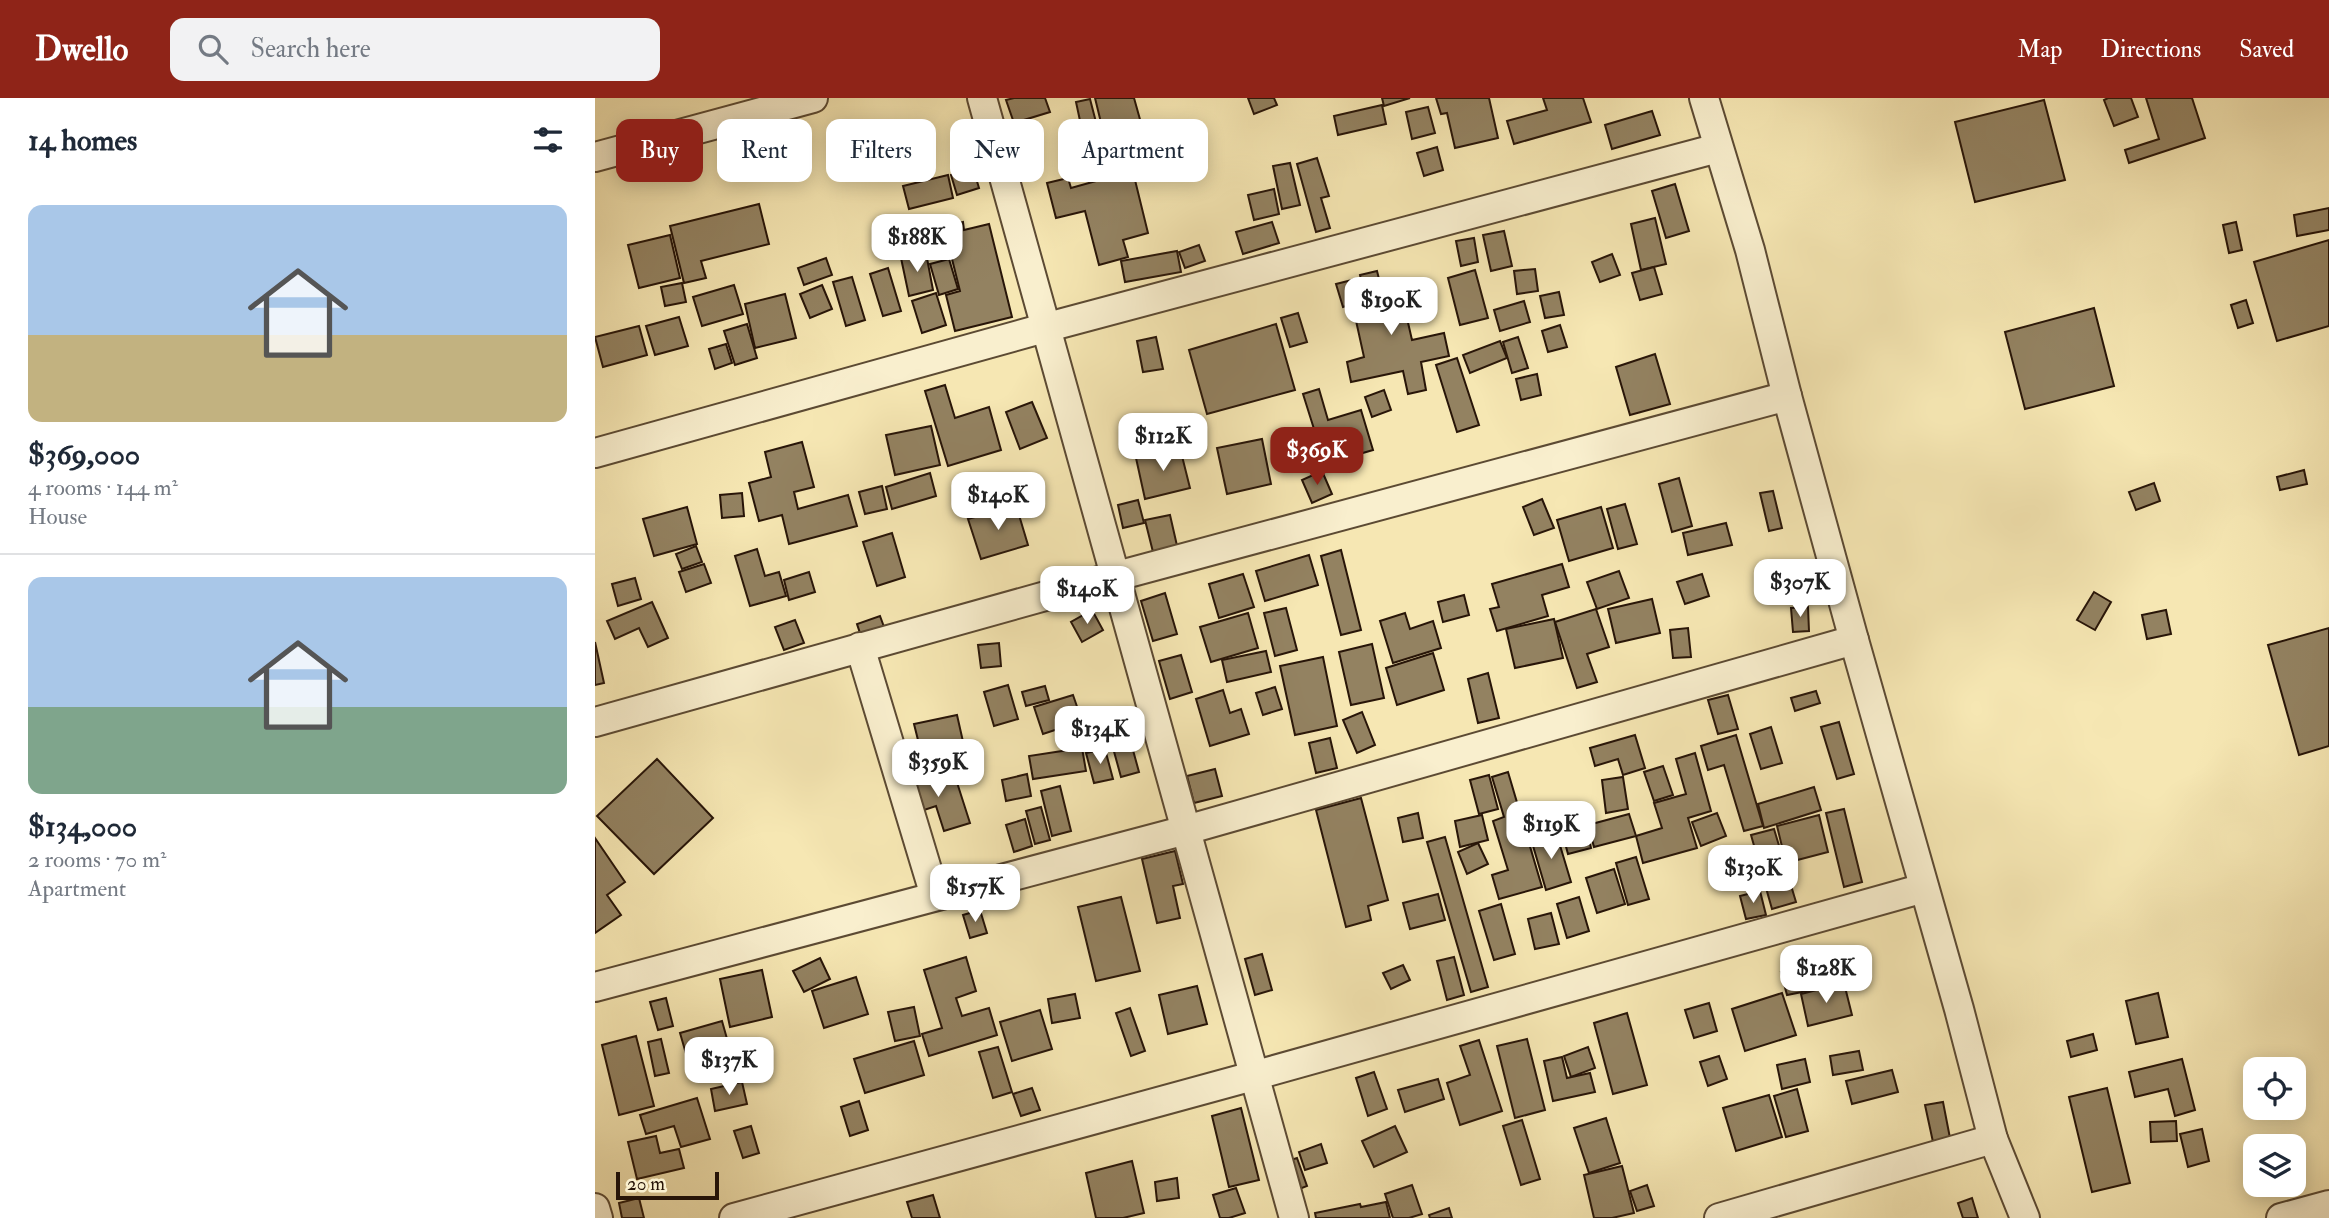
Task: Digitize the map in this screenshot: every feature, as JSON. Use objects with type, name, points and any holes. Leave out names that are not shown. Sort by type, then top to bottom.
[{"type":"street","points":[[595,158],[813,98]]},
{"type":"street","points":[[982,98],[1048,327],[1294,1218]]},
{"type":"street","points":[[1704,98],[1751,250],[1787,396],[1993,1139],[2025,1218]]},
{"type":"street","points":[[595,453],[1048,327],[1718,148]]},
{"type":"street","points":[[595,722],[1117,576],[1787,396]]},
{"type":"street","points":[[595,988],[1187,830],[1854,640]]},
{"type":"street","points":[[860,647],[935,896]]},
{"type":"street","points":[[734,1218],[1924,888]]},
{"type":"street","points":[[1719,1218],[1993,1139]]},
{"type":"street","points":[[2281,1218],[2329,1205]]},
{"type":"street","points":[[595,1208],[598,1218]]},
{"type":"building","points":[[1045,98],[1050,112],[1027,119],[1013,119],[1006,100]]},
{"type":"building","points":[[1095,98],[1134,98],[1140,119],[1100,119]]},
{"type":"building","points":[[1248,98],[1274,98],[1277,105],[1254,114]]},
{"type":"building","points":[[1382,98],[1410,98],[1384,106]]},
{"type":"building","points":[[1436,98],[1489,98],[1498,138],[1455,148],[1447,113],[1441,114]]},
{"type":"building","points":[[1543,98],[1583,98],[1591,122],[1514,144],[1507,121],[1547,110]]},
{"type":"building","points":[[2131,98],[2138,117],[2114,126],[2104,100]]},
{"type":"building","points":[[2146,98],[2192,98],[2205,138],[2129,163],[2125,150],[2159,139]]},
{"type":"building","points":[[1090,99],[1095,119],[1080,119],[1076,102]]},
{"type":"building","points":[[2044,100],[2065,180],[1975,202],[1955,122]]},
{"type":"building","points":[[1382,105],[1386,124],[1338,135],[1334,116]]},
{"type":"building","points":[[1428,107],[1435,133],[1412,139],[1406,112]]},
{"type":"building","points":[[1652,111],[1660,135],[1612,149],[1605,125]]},
{"type":"building","points":[[1437,147],[1443,170],[1424,176],[1417,153]]},
{"type":"building","points":[[1317,158],[1329,196],[1321,198],[1330,228],[1316,232],[1297,164]]},
{"type":"building","points":[[1290,163],[1300,205],[1282,209],[1273,166]]},
{"type":"building","points":[[948,175],[953,198],[909,209],[903,186],[936,182],[936,178]]},
{"type":"building","points":[[1058,180],[1069,182],[1071,188],[1092,182],[1135,182],[1148,233],[1123,240],[1128,257],[1099,265],[1085,211],[1056,218],[1047,183]]},
{"type":"building","points":[[953,182],[977,182],[979,188],[957,195]]},
{"type":"building","points":[[1675,184],[1689,231],[1666,238],[1652,191]]},
{"type":"building","points":[[1274,189],[1279,214],[1254,220],[1248,195]]},
{"type":"building","points":[[759,204],[769,244],[701,261],[706,278],[684,283],[670,226]]},
{"type":"building","points":[[2329,208],[2329,230],[2297,236],[2294,215]]},
{"type":"building","points":[[1655,218],[1666,264],[1641,270],[1631,224]]},
{"type":"building","points":[[963,222],[964,230],[989,224],[1012,317],[955,331],[946,295],[960,291],[944,227]]},
{"type":"building","points":[[1272,222],[1279,243],[1243,254],[1236,232]]},
{"type":"building","points":[[2236,222],[2242,250],[2229,253],[2223,225]]},
{"type":"building","points":[[1504,231],[1512,266],[1491,271],[1483,235]]},
{"type":"building","points":[[670,235],[680,278],[639,288],[628,245]]},
{"type":"building","points":[[1474,238],[1478,262],[1461,266],[1456,241]]},
{"type":"building","points":[[2329,240],[2329,326],[2277,341],[2254,262]]},
{"type":"building","points":[[1199,245],[1205,261],[1185,268],[1179,252]]},
{"type":"building","points":[[1177,251],[1181,272],[1125,282],[1121,261]]},
{"type":"building","points":[[926,253],[933,290],[909,296],[901,258]]},
{"type":"building","points":[[1612,254],[1620,275],[1600,282],[1592,262]]},
{"type":"building","points":[[826,258],[832,275],[804,285],[798,268]]},
{"type":"building","points":[[949,259],[958,289],[939,295],[930,264]]},
{"type":"building","points":[[1654,267],[1662,294],[1640,300],[1632,273]]},
{"type":"building","points":[[888,268],[901,311],[883,316],[870,274]]},
{"type":"building","points":[[1535,269],[1538,291],[1517,294],[1514,271]]},
{"type":"building","points":[[1475,270],[1488,318],[1460,325],[1448,278]]},
{"type":"building","points":[[1377,271],[1380,283],[1398,279],[1412,340],[1444,333],[1449,356],[1421,362],[1426,390],[1408,394],[1403,371],[1351,382],[1347,362],[1364,357],[1353,307],[1366,305],[1360,275]]},
{"type":"building","points":[[852,277],[865,320],[846,326],[833,282]]},
{"type":"building","points":[[1356,279],[1363,301],[1343,307],[1336,284]]},
{"type":"building","points":[[682,283],[686,302],[665,306],[661,287]]},
{"type":"building","points":[[734,285],[743,314],[702,326],[693,297]]},
{"type":"building","points":[[822,285],[832,309],[810,318],[800,294]]},
{"type":"building","points":[[1559,292],[1564,315],[1545,318],[1540,296]]},
{"type":"building","points":[[936,293],[946,325],[922,333],[912,301]]},
{"type":"building","points":[[785,294],[796,338],[755,348],[745,304]]},
{"type":"building","points":[[2246,300],[2253,323],[2238,328],[2231,305]]},
{"type":"building","points":[[1524,301],[1530,322],[1500,331],[1494,310]]},
{"type":"building","points":[[2094,308],[2114,386],[2025,409],[2005,332]]},
{"type":"building","points":[[1298,313],[1307,342],[1290,347],[1281,318]]},
{"type":"building","points":[[679,317],[688,346],[655,355],[646,326]]},
{"type":"building","points":[[747,324],[757,358],[735,365],[724,331]]},
{"type":"building","points":[[1276,324],[1295,390],[1207,414],[1189,350]]},
{"type":"building","points":[[1560,325],[1567,347],[1548,352],[1542,331]]},
{"type":"building","points":[[639,326],[647,355],[603,367],[595,337]]},
{"type":"building","points":[[1156,337],[1163,369],[1143,372],[1137,341]]},
{"type":"building","points":[[1518,337],[1528,368],[1512,373],[1503,342]]},
{"type":"building","points":[[1500,341],[1507,358],[1470,373],[1463,355]]},
{"type":"building","points":[[726,344],[732,363],[715,369],[709,349]]},
{"type":"building","points":[[1655,354],[1670,404],[1630,415],[1616,367]]},
{"type":"building","points":[[1457,358],[1479,425],[1457,432],[1436,365]]},
{"type":"building","points":[[1537,374],[1541,395],[1521,400],[1516,379]]},
{"type":"building","points":[[945,385],[955,418],[989,407],[1001,450],[948,466],[925,391]]},
{"type":"building","points":[[1319,389],[1328,420],[1361,410],[1373,450],[1325,464],[1303,394]]},
{"type":"building","points":[[1384,390],[1391,410],[1372,417],[1365,397]]},
{"type":"building","points":[[1032,402],[1047,438],[1020,449],[1006,412]]},
{"type":"building","points":[[931,426],[940,465],[895,475],[886,435]]},
{"type":"building","points":[[1307,437],[1313,455],[1288,462],[1283,444]]},
{"type":"building","points":[[1262,439],[1271,484],[1227,494],[1217,448]]},
{"type":"building","points":[[802,442],[814,487],[794,492],[798,509],[848,495],[857,526],[789,544],[782,515],[759,521],[749,483],[771,477],[765,452]]},
{"type":"building","points":[[1180,448],[1190,488],[1145,499],[1136,458]]},
{"type":"building","points":[[2304,470],[2307,484],[2280,490],[2277,477]]},
{"type":"building","points":[[1322,471],[1332,494],[1312,503],[1302,480]]},
{"type":"building","points":[[930,473],[936,496],[892,509],[886,487]]},
{"type":"building","points":[[1679,478],[1692,526],[1672,532],[1659,484]]},
{"type":"building","points":[[2154,483],[2160,501],[2136,510],[2129,492]]},
{"type":"building","points":[[882,486],[887,509],[865,514],[859,492]]},
{"type":"building","points":[[1773,491],[1782,528],[1769,531],[1760,493]]},
{"type":"building","points":[[742,493],[744,516],[722,518],[720,495]]},
{"type":"building","points":[[1542,499],[1554,528],[1534,535],[1523,507]]},
{"type":"building","points":[[1138,500],[1144,523],[1123,528],[1118,505]]},
{"type":"building","points":[[1625,504],[1637,544],[1618,549],[1607,509]]},
{"type":"building","points":[[1016,505],[1028,545],[981,559],[968,519]]},
{"type":"building","points":[[687,507],[697,544],[654,556],[643,519]]},
{"type":"building","points":[[1601,507],[1613,548],[1569,561],[1557,520]]},
{"type":"building","points":[[1170,515],[1178,550],[1154,556],[1145,520]]},
{"type":"building","points":[[1726,523],[1732,545],[1688,555],[1683,533]]},
{"type":"building","points":[[892,533],[905,577],[877,586],[863,542]]},
{"type":"building","points":[[696,546],[702,562],[682,569],[676,554]]},
{"type":"building","points":[[757,549],[765,576],[779,572],[786,596],[750,606],[735,556]]},
{"type":"building","points":[[1341,550],[1361,630],[1341,635],[1321,556]]},
{"type":"building","points":[[1309,555],[1318,585],[1265,601],[1256,571]]},
{"type":"building","points":[[704,564],[711,583],[686,592],[679,572]]},
{"type":"building","points":[[1562,564],[1569,587],[1542,595],[1548,616],[1497,631],[1490,609],[1499,607],[1492,584]]},
{"type":"building","points":[[1619,571],[1629,598],[1597,609],[1587,582]]},
{"type":"building","points":[[809,572],[815,592],[789,600],[784,580]]},
{"type":"building","points":[[1243,574],[1254,607],[1219,618],[1209,584]]},
{"type":"building","points":[[1702,574],[1709,596],[1685,604],[1677,582]]},
{"type":"building","points":[[635,578],[641,599],[618,606],[612,584]]},
{"type":"building","points":[[2094,592],[2111,602],[2095,630],[2077,620]]},
{"type":"building","points":[[1165,593],[1177,634],[1153,641],[1141,601]]},
{"type":"building","points":[[1464,595],[1469,615],[1443,622],[1438,602]]},
{"type":"building","points":[[1652,599],[1660,633],[1616,643],[1608,609]]},
{"type":"building","points":[[652,602],[668,638],[648,647],[639,628],[615,639],[607,621]]},
{"type":"building","points":[[1808,607],[1809,631],[1793,632],[1791,608]]},
{"type":"building","points":[[1286,608],[1297,650],[1275,656],[1264,613]]},
{"type":"building","points":[[1596,609],[1609,647],[1587,654],[1597,682],[1577,688],[1555,622]]},
{"type":"building","points":[[1092,610],[1103,630],[1082,642],[1071,622]]},
{"type":"building","points":[[2166,610],[2171,634],[2147,639],[2142,615]]},
{"type":"building","points":[[1248,613],[1258,648],[1211,662],[1200,627]]},
{"type":"building","points":[[1405,613],[1410,629],[1433,621],[1441,648],[1393,663],[1380,621]]},
{"type":"building","points":[[880,616],[887,635],[863,642],[857,624]]},
{"type":"building","points":[[1554,619],[1563,658],[1515,668],[1506,629]]},
{"type":"building","points":[[795,620],[804,643],[784,650],[775,627]]},
{"type":"building","points":[[1688,628],[1691,657],[1673,658],[1670,630]]},
{"type":"building","points":[[2329,628],[2329,746],[2299,755],[2268,645]]},
{"type":"building","points":[[595,642],[604,683],[595,685]]},
{"type":"building","points":[[999,643],[1001,666],[981,668],[978,645]]},
{"type":"building","points":[[1372,644],[1384,698],[1351,705],[1339,652]]},
{"type":"building","points":[[1266,651],[1271,672],[1227,682],[1222,660]]},
{"type":"building","points":[[1433,653],[1444,690],[1397,705],[1386,668]]},
{"type":"building","points":[[1181,655],[1192,692],[1170,699],[1159,661]]},
{"type":"building","points":[[1323,657],[1337,726],[1295,735],[1280,666]]},
{"type":"building","points":[[1488,673],[1499,718],[1478,723],[1468,679]]},
{"type":"building","points":[[1008,685],[1018,719],[994,726],[984,692]]},
{"type":"building","points":[[1045,686],[1049,700],[1026,706],[1022,692]]},
{"type":"building","points":[[1275,687],[1282,709],[1263,715],[1256,693]]},
{"type":"building","points":[[1223,690],[1230,713],[1241,709],[1249,734],[1210,746],[1196,699]]},
{"type":"building","points":[[1816,691],[1820,703],[1795,711],[1791,698]]},
{"type":"building","points":[[1073,695],[1082,721],[1043,734],[1034,707]]},
{"type":"building","points":[[1728,695],[1738,729],[1718,734],[1708,700]]},
{"type":"building","points":[[1362,712],[1375,745],[1357,753],[1343,720]]},
{"type":"building","points":[[957,715],[964,746],[922,756],[914,724]]},
{"type":"building","points":[[1839,722],[1854,774],[1837,779],[1821,727]]},
{"type":"building","points":[[1771,727],[1782,763],[1761,769],[1750,734]]},
{"type":"building","points":[[1128,732],[1139,772],[1121,777],[1110,737]]},
{"type":"building","points":[[1635,735],[1645,768],[1623,775],[1618,759],[1595,766],[1590,748]]},
{"type":"building","points":[[1736,735],[1763,826],[1744,831],[1724,765],[1708,770],[1701,746]]},
{"type":"building","points":[[1330,738],[1337,768],[1316,773],[1309,743]]},
{"type":"building","points":[[1082,748],[1086,771],[1033,779],[1029,756]]},
{"type":"building","points":[[1105,749],[1113,779],[1094,783],[1086,753]]},
{"type":"building","points":[[1695,753],[1711,811],[1688,818],[1697,848],[1643,863],[1636,836],[1662,828],[1654,803],[1686,794],[1676,759]]},
{"type":"building","points":[[657,759],[713,818],[654,874],[597,816]]},
{"type":"building","points":[[1663,766],[1673,795],[1654,801],[1644,772]]},
{"type":"building","points":[[1215,769],[1222,796],[1194,803],[1187,776]]},
{"type":"building","points":[[953,770],[970,823],[944,831],[936,806],[909,815],[900,787]]},
{"type":"building","points":[[1508,772],[1542,887],[1499,899],[1492,875],[1508,870],[1493,821],[1504,817],[1492,777]]},
{"type":"building","points":[[1027,774],[1031,796],[1006,801],[1002,780]]},
{"type":"building","points":[[1489,775],[1498,809],[1479,814],[1470,780]]},
{"type":"building","points":[[1623,777],[1628,809],[1606,813],[1602,780]]},
{"type":"building","points":[[1060,786],[1071,831],[1052,836],[1041,791]]},
{"type":"building","points":[[1814,787],[1821,810],[1764,828],[1758,804]]},
{"type":"building","points":[[1361,798],[1388,900],[1368,906],[1371,920],[1346,927],[1316,810]]},
{"type":"building","points":[[1041,807],[1050,840],[1035,844],[1026,811]]},
{"type":"building","points":[[1844,809],[1862,882],[1844,887],[1826,813]]},
{"type":"building","points":[[1418,813],[1423,838],[1403,842],[1398,818]]},
{"type":"building","points":[[1717,813],[1726,836],[1701,846],[1692,822]]},
{"type":"building","points":[[1629,814],[1636,836],[1594,847],[1588,825]]},
{"type":"building","points":[[1482,815],[1488,840],[1460,847],[1455,821]]},
{"type":"building","points":[[1819,815],[1828,852],[1786,863],[1777,826]]},
{"type":"building","points":[[1025,819],[1032,846],[1014,852],[1006,825]]},
{"type":"building","points":[[1586,827],[1591,848],[1568,854],[1562,832]]},
{"type":"building","points":[[1774,829],[1796,902],[1772,909],[1751,835]]},
{"type":"building","points":[[1556,832],[1571,882],[1546,890],[1531,839]]},
{"type":"building","points":[[1445,837],[1488,987],[1471,992],[1427,842]]},
{"type":"building","points":[[595,838],[625,882],[607,895],[621,915],[595,933]]},
{"type":"building","points":[[1478,843],[1488,864],[1467,874],[1458,852]]},
{"type":"building","points":[[1175,851],[1183,884],[1173,886],[1180,918],[1157,923],[1142,859]]},
{"type":"building","points":[[1747,851],[1756,874],[1736,881],[1728,858]]},
{"type":"building","points":[[1636,857],[1649,899],[1628,905],[1616,863]]},
{"type":"building","points":[[1614,869],[1625,904],[1597,913],[1586,878]]},
{"type":"building","points":[[1760,891],[1766,915],[1746,919],[1740,896]]},
{"type":"building","points":[[1438,894],[1445,920],[1410,929],[1403,903]]},
{"type":"building","points":[[1121,897],[1140,971],[1096,981],[1078,907]]},
{"type":"building","points":[[1579,897],[1589,931],[1567,938],[1557,904]]},
{"type":"building","points":[[1501,904],[1515,954],[1494,960],[1479,911]]},
{"type":"building","points":[[980,910],[987,933],[970,938],[963,915]]},
{"type":"building","points":[[1551,913],[1559,944],[1535,949],[1528,919]]},
{"type":"building","points":[[1262,954],[1272,990],[1255,995],[1245,959]]},
{"type":"building","points":[[966,957],[976,991],[956,998],[962,1016],[989,1008],[997,1035],[929,1056],[922,1034],[942,1028],[924,970]]},
{"type":"building","points":[[1454,957],[1464,995],[1447,1000],[1437,961]]},
{"type":"building","points":[[820,958],[830,979],[804,992],[793,971]]},
{"type":"building","points":[[1816,964],[1822,988],[1787,995],[1781,972]]},
{"type":"building","points":[[1403,965],[1410,980],[1391,989],[1383,973]]},
{"type":"building","points":[[762,970],[772,1017],[730,1027],[720,979]]},
{"type":"building","points":[[856,977],[868,1014],[824,1028],[812,991]]},
{"type":"building","points":[[1844,983],[1852,1015],[1808,1026],[1801,994]]},
{"type":"building","points":[[1197,986],[1207,1024],[1168,1034],[1159,995]]},
{"type":"building","points":[[1782,993],[1796,1035],[1745,1051],[1732,1009]]},
{"type":"building","points":[[2158,993],[2168,1037],[2136,1044],[2126,1001]]},
{"type":"building","points":[[1075,994],[1080,1018],[1052,1023],[1048,999]]},
{"type":"building","points":[[666,998],[673,1026],[658,1030],[650,1002]]},
{"type":"building","points":[[1709,1003],[1717,1031],[1694,1038],[1685,1010]]},
{"type":"building","points":[[914,1007],[920,1036],[895,1041],[888,1012]]},
{"type":"building","points":[[1130,1008],[1145,1051],[1131,1056],[1116,1013]]},
{"type":"building","points":[[1040,1010],[1052,1049],[1012,1061],[1000,1022]]},
{"type":"building","points":[[1627,1013],[1647,1085],[1613,1094],[1594,1023]]},
{"type":"building","points":[[722,1021],[731,1053],[689,1064],[680,1033]]},
{"type":"building","points":[[2093,1034],[2097,1050],[2071,1057],[2067,1041]]},
{"type":"building","points":[[636,1036],[654,1106],[619,1115],[602,1045]]},
{"type":"building","points":[[661,1039],[669,1073],[655,1076],[648,1042]]},
{"type":"building","points":[[1527,1039],[1545,1110],[1515,1118],[1497,1046]]},
{"type":"building","points":[[1479,1040],[1502,1111],[1460,1125],[1447,1083],[1470,1075],[1460,1046]]},
{"type":"building","points":[[914,1041],[924,1075],[865,1093],[854,1059]]},
{"type":"building","points":[[998,1047],[1012,1092],[993,1098],[979,1052]]},
{"type":"building","points":[[1588,1047],[1595,1068],[1571,1077],[1564,1056]]},
{"type":"building","points":[[1859,1051],[1863,1070],[1833,1075],[1830,1056]]},
{"type":"building","points":[[1719,1056],[1727,1079],[1708,1086],[1700,1062]]},
{"type":"building","points":[[1562,1057],[1567,1078],[1590,1073],[1595,1092],[1553,1101],[1544,1061]]},
{"type":"building","points":[[1805,1059],[1810,1082],[1782,1089],[1777,1065]]},
{"type":"building","points":[[2182,1059],[2195,1110],[2175,1116],[2168,1089],[2135,1097],[2129,1072]]},
{"type":"building","points":[[1892,1070],[1898,1092],[1852,1104],[1846,1081]]},
{"type":"building","points":[[1374,1072],[1387,1109],[1368,1116],[1356,1078]]},
{"type":"building","points":[[1438,1079],[1444,1099],[1405,1112],[1398,1090]]},
{"type":"building","points":[[742,1082],[747,1104],[715,1111],[711,1089]]},
{"type":"building","points":[[1032,1088],[1040,1110],[1021,1116],[1013,1094]]},
{"type":"building","points":[[2107,1088],[2130,1183],[2092,1192],[2069,1097]]},
{"type":"building","points":[[1797,1089],[1808,1131],[1786,1137],[1774,1096]]},
{"type":"building","points":[[1769,1095],[1782,1137],[1736,1151],[1723,1108]]},
{"type":"building","points":[[697,1098],[710,1139],[681,1147],[674,1126],[646,1134],[640,1115]]},
{"type":"building","points":[[859,1101],[868,1130],[850,1136],[841,1107]]},
{"type":"building","points":[[1943,1102],[1950,1138],[1933,1142],[1925,1105]]},
{"type":"building","points":[[1241,1108],[1259,1180],[1229,1187],[1212,1116]]},
{"type":"building","points":[[1606,1118],[1620,1163],[1589,1173],[1574,1128]]},
{"type":"building","points":[[1522,1120],[1540,1179],[1521,1185],[1503,1126]]},
{"type":"building","points":[[2176,1121],[2177,1141],[2151,1142],[2150,1122]]},
{"type":"building","points":[[751,1126],[759,1153],[743,1158],[734,1131]]},
{"type":"building","points":[[1395,1126],[1407,1152],[1374,1167],[1362,1141]]},
{"type":"building","points":[[2202,1129],[2209,1161],[2188,1167],[2180,1134]]},
{"type":"building","points":[[656,1136],[660,1153],[679,1149],[684,1168],[637,1179],[628,1142]]},
{"type":"building","points":[[1321,1144],[1327,1163],[1305,1170],[1299,1152]]},
{"type":"building","points":[[1297,1158],[1307,1186],[1297,1190],[1288,1161]]},
{"type":"building","points":[[1132,1161],[1144,1213],[1123,1218],[1096,1218],[1086,1173]]},
{"type":"building","points":[[1622,1166],[1634,1213],[1612,1218],[1594,1218],[1584,1175]]},
{"type":"building","points":[[1177,1178],[1179,1198],[1157,1201],[1155,1182]]},
{"type":"building","points":[[1412,1185],[1422,1214],[1409,1218],[1393,1218],[1385,1194]]},
{"type":"building","points":[[1647,1185],[1654,1206],[1637,1211],[1630,1191]]},
{"type":"building","points":[[1236,1188],[1245,1213],[1220,1218],[1213,1195]]},
{"type":"building","points":[[933,1195],[940,1218],[912,1218],[907,1202]]},
{"type":"building","points":[[639,1198],[644,1218],[622,1218],[619,1203]]},
{"type":"building","points":[[1972,1198],[1978,1218],[1963,1218],[1958,1203]]},
{"type":"building","points":[[1386,1202],[1390,1218],[1316,1218],[1315,1213],[1360,1204],[1361,1207]]},
{"type":"building","points":[[1449,1208],[1452,1218],[1430,1218],[1429,1215]]}]
